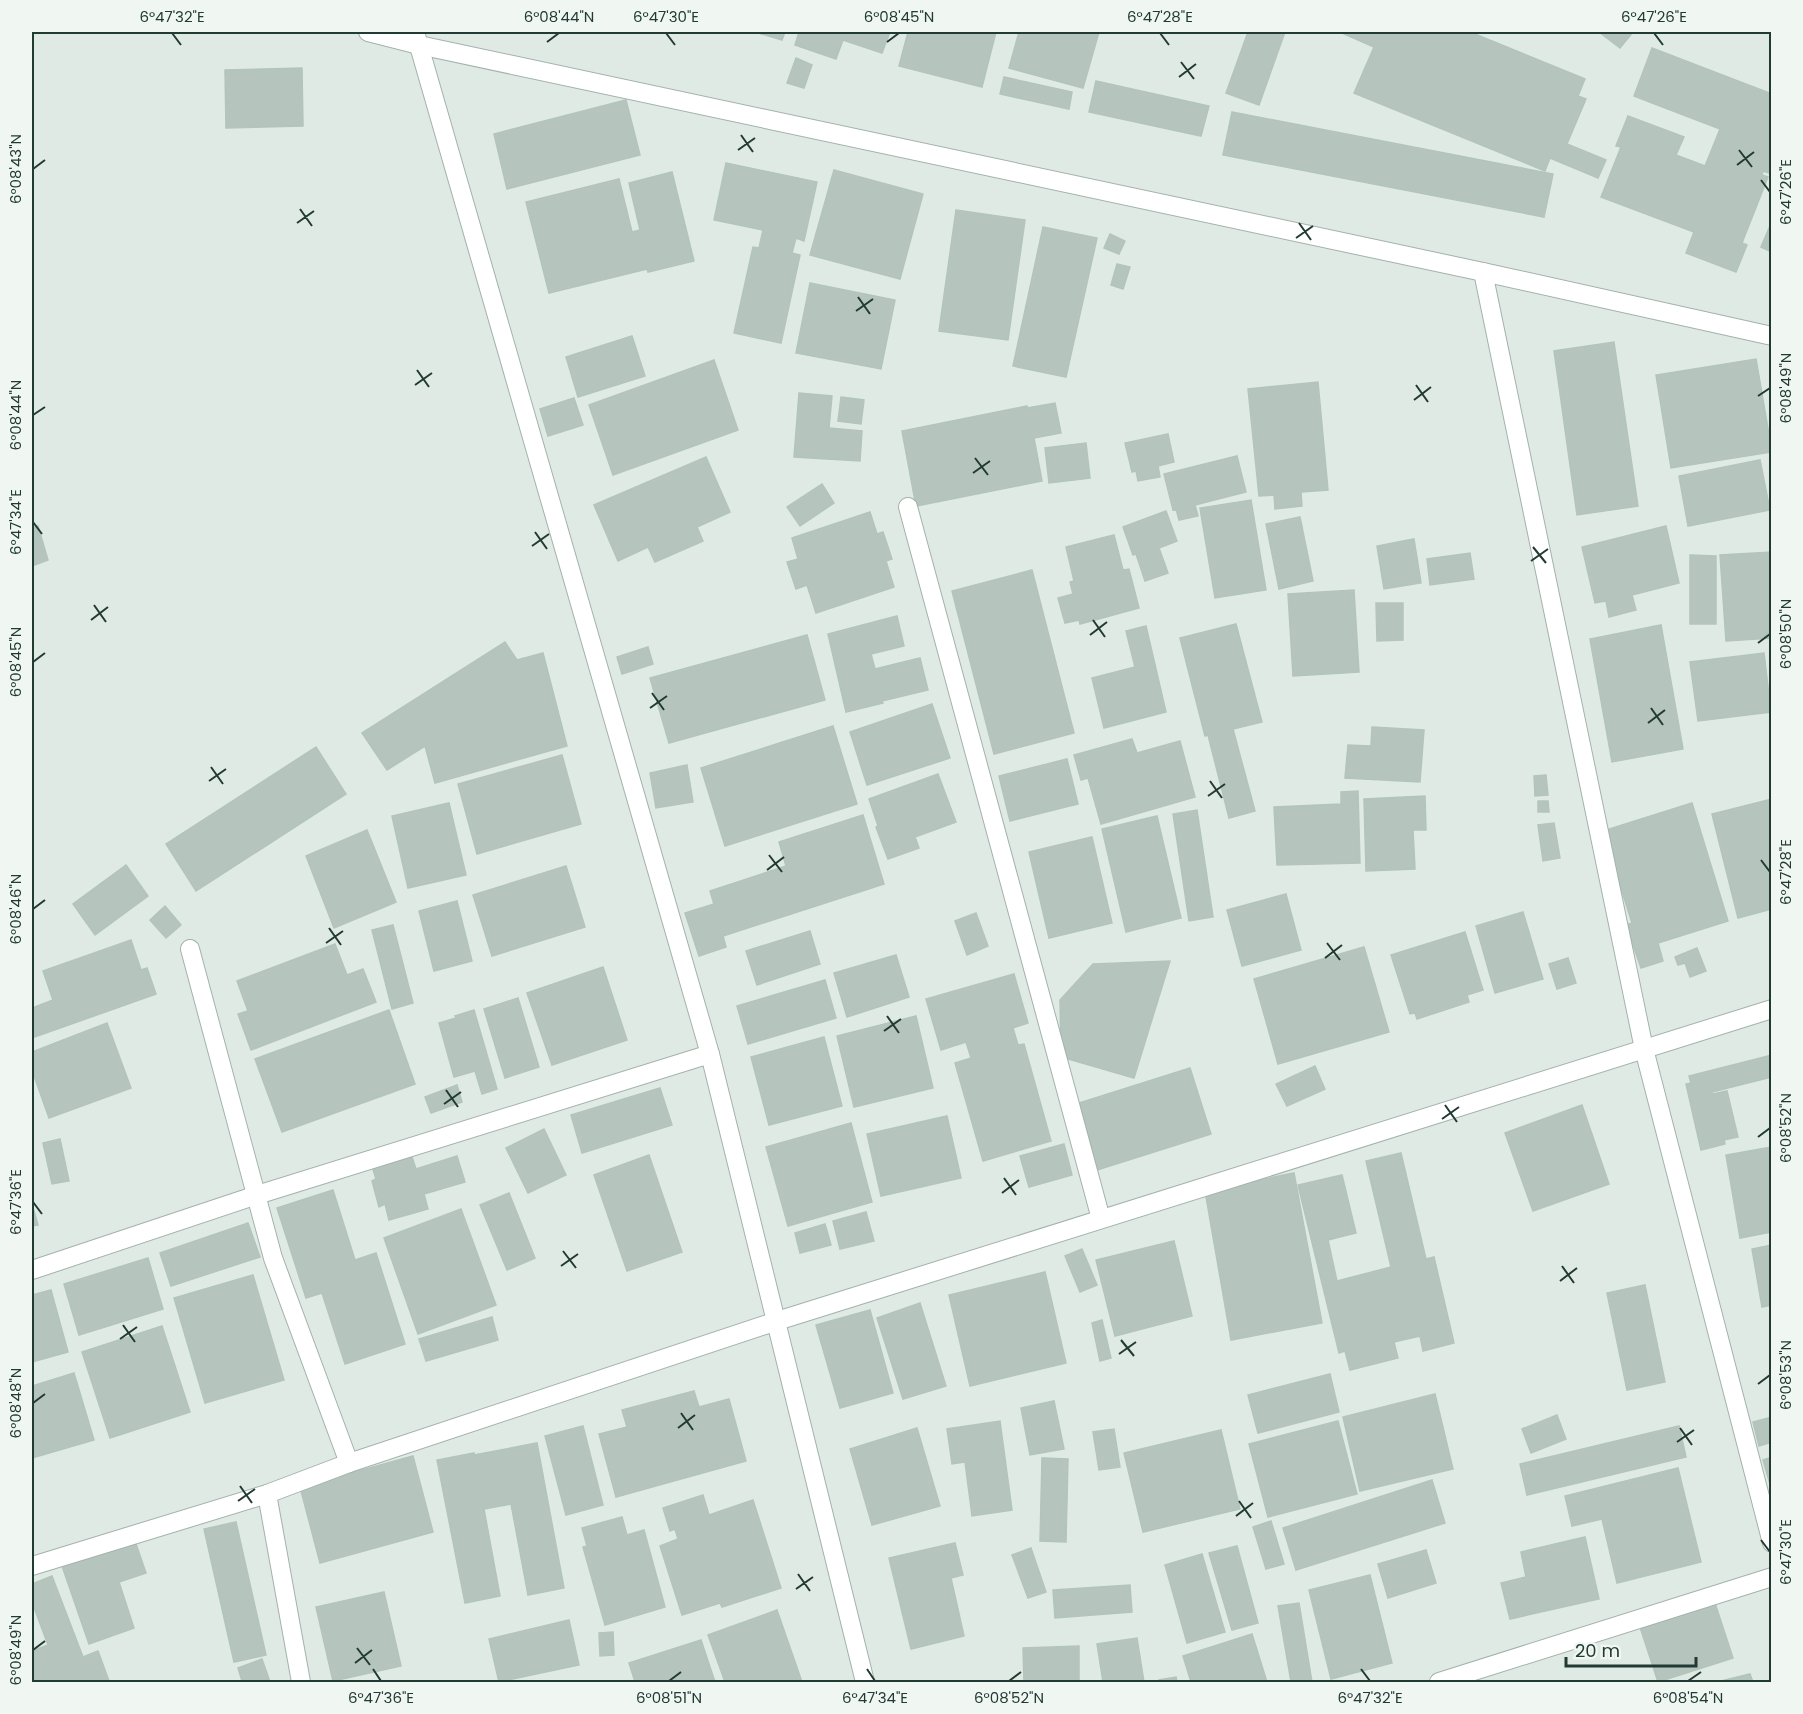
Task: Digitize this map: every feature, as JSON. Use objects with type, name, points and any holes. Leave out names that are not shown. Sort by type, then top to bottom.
[{"type":"street","points":[[368,32],[417,38],[1772,336]]},
{"type":"street","points":[[417,38],[710,1054],[866,1683]]},
{"type":"street","points":[[1483,272],[1644,1049],[1772,1543]]},
{"type":"street","points":[[908,507],[1101,1219]]},
{"type":"street","points":[[190,949],[273,1258],[350,1463]]},
{"type":"street","points":[[32,1566],[267,1494],[350,1463],[777,1321],[1772,1009]]},
{"type":"street","points":[[32,1270],[257,1195],[710,1054]]},
{"type":"street","points":[[267,1494],[301,1683]]},
{"type":"street","points":[[1439,1683],[1772,1577]]},
{"type":"building","points":[[755,32],[785,32],[782,40]]},
{"type":"building","points":[[799,32],[890,32],[882,53],[843,40],[836,59],[795,45]]},
{"type":"building","points":[[908,32],[996,32],[982,87],[899,66]]},
{"type":"building","points":[[1019,32],[1099,32],[1083,88],[1009,68]]},
{"type":"building","points":[[1248,32],[1285,32],[1259,105],[1226,93]]},
{"type":"building","points":[[1345,32],[1470,32],[1585,79],[1578,96],[1586,99],[1567,144],[1606,160],[1598,178],[1550,158],[1545,171],[1354,93],[1374,47],[1344,34]]},
{"type":"building","points":[[1599,32],[1633,32],[1620,48]]},
{"type":"building","points":[[1652,48],[1772,94],[1772,174],[1763,171],[1762,175],[1768,177],[1742,243],[1747,245],[1736,272],[1686,253],[1694,232],[1601,197],[1621,147],[1616,146],[1628,116],[1684,137],[1676,155],[1705,166],[1720,129],[1634,96]]},
{"type":"building","points":[[796,58],[812,65],[804,88],[787,83]]},
{"type":"building","points":[[302,68],[303,126],[226,128],[225,70]]},
{"type":"building","points":[[1004,77],[1072,92],[1069,109],[1000,94]]},
{"type":"building","points":[[1096,81],[1209,106],[1201,136],[1089,112]]},
{"type":"building","points":[[626,100],[640,155],[507,189],[494,134]]},
{"type":"building","points":[[1232,112],[1553,174],[1544,217],[1223,155]]},
{"type":"building","points":[[726,163],[817,182],[804,241],[796,238],[792,253],[800,255],[781,343],[734,333],[753,247],[759,248],[763,230],[714,220]]},
{"type":"building","points":[[834,170],[923,194],[900,279],[810,255]]},
{"type":"building","points":[[672,172],[694,261],[648,272],[647,269],[549,293],[526,202],[619,179],[632,232],[640,230],[629,183]]},
{"type":"building","points":[[956,210],[1025,220],[1008,340],[939,331]]},
{"type":"building","points":[[1772,221],[1772,252],[1761,247]]},
{"type":"building","points":[[1043,227],[1097,238],[1066,377],[1013,366]]},
{"type":"building","points":[[1110,234],[1125,241],[1119,254],[1104,248]]},
{"type":"building","points":[[1117,264],[1130,267],[1123,289],[1111,285]]},
{"type":"building","points":[[810,283],[895,300],[881,369],[796,353]]},
{"type":"building","points":[[632,336],[645,376],[578,397],[566,357]]},
{"type":"building","points":[[1614,342],[1638,506],[1577,515],[1554,351]]},
{"type":"building","points":[[1756,359],[1772,452],[1671,468],[1656,375]]},
{"type":"building","points":[[714,360],[738,430],[613,475],[589,405]]},
{"type":"building","points":[[1318,382],[1328,490],[1301,492],[1302,506],[1275,509],[1274,495],[1259,496],[1248,389]]},
{"type":"building","points":[[799,393],[832,396],[829,428],[862,431],[860,461],[794,457]]},
{"type":"building","points":[[841,397],[864,400],[861,424],[838,421]]},
{"type":"building","points":[[574,398],[583,425],[548,436],[540,409]]},
{"type":"building","points":[[1055,403],[1061,433],[1034,438],[1042,481],[916,506],[902,431],[1027,406],[1027,408]]},
{"type":"building","points":[[1168,434],[1174,462],[1158,466],[1160,477],[1138,481],[1136,471],[1132,472],[1125,443]]},
{"type":"building","points":[[1086,443],[1090,478],[1049,483],[1045,448]]},
{"type":"building","points":[[1237,456],[1246,492],[1195,505],[1198,516],[1179,520],[1176,509],[1173,510],[1164,474]]},
{"type":"building","points":[[706,457],[730,512],[697,527],[703,541],[655,562],[648,547],[618,561],[594,505]]},
{"type":"building","points":[[1760,460],[1770,510],[1688,526],[1679,476]]},
{"type":"building","points":[[822,484],[834,503],[800,526],[787,507]]},
{"type":"building","points":[[1251,500],[1266,590],[1215,598],[1200,508]]},
{"type":"building","points":[[1166,511],[1177,541],[1159,548],[1168,573],[1145,581],[1136,554],[1133,555],[1123,527]]},
{"type":"building","points":[[870,512],[877,534],[883,532],[892,559],[886,561],[894,587],[816,613],[807,585],[796,589],[787,562],[798,559],[792,538]]},
{"type":"building","points":[[1300,517],[1313,581],[1279,589],[1266,524]]},
{"type":"building","points":[[38,526],[48,560],[32,566],[32,528]]},
{"type":"building","points":[[1666,526],[1679,583],[1632,595],[1636,610],[1609,617],[1606,601],[1595,603],[1582,547]]},
{"type":"building","points":[[1114,535],[1123,570],[1129,569],[1139,608],[1080,624],[1079,620],[1065,623],[1058,598],[1073,594],[1070,582],[1074,581],[1066,547]]},
{"type":"building","points":[[1414,539],[1421,583],[1384,589],[1377,546]]},
{"type":"building","points":[[1772,552],[1772,638],[1726,641],[1720,555]]},
{"type":"building","points":[[1470,553],[1474,579],[1430,585],[1427,559]]},
{"type":"building","points":[[1690,555],[1716,556],[1716,624],[1690,624]]},
{"type":"building","points":[[1032,570],[1074,733],[994,754],[952,591]]},
{"type":"building","points":[[1354,590],[1359,672],[1293,676],[1288,594]]},
{"type":"building","points":[[1376,603],[1403,603],[1403,640],[1377,641]]},
{"type":"building","points":[[897,616],[904,646],[871,654],[875,669],[920,658],[928,690],[846,712],[828,634]]},
{"type":"building","points":[[1236,624],[1262,722],[1233,729],[1255,811],[1229,818],[1180,638]]},
{"type":"building","points":[[1661,625],[1683,749],[1612,762],[1590,639]]},
{"type":"building","points":[[1146,626],[1166,712],[1104,728],[1092,678],[1135,667],[1126,631]]},
{"type":"building","points":[[807,635],[825,700],[669,743],[650,678]]},
{"type":"building","points":[[505,642],[517,660],[543,653],[567,746],[435,783],[425,746],[387,770],[362,733]]},
{"type":"building","points":[[648,647],[653,664],[622,674],[617,657]]},
{"type":"building","points":[[1764,653],[1771,712],[1698,721],[1690,662]]},
{"type":"building","points":[[932,704],[950,758],[867,785],[850,732]]},
{"type":"building","points":[[833,726],[857,804],[725,846],[701,768]]},
{"type":"building","points":[[1372,727],[1424,730],[1420,782],[1345,778],[1348,745],[1371,746]]},
{"type":"building","points":[[1132,739],[1137,753],[1180,741],[1195,797],[1101,824],[1088,778],[1081,780],[1074,755]]},
{"type":"building","points":[[316,747],[346,794],[196,891],[166,844]]},
{"type":"building","points":[[562,755],[581,824],[477,854],[458,784]]},
{"type":"building","points":[[1067,759],[1078,804],[1010,821],[999,776]]},
{"type":"building","points":[[687,765],[693,802],[656,808],[650,773]]},
{"type":"building","points":[[938,774],[956,822],[915,837],[919,848],[888,859],[869,799]]},
{"type":"building","points":[[1546,775],[1548,795],[1535,796],[1534,776]]},
{"type":"building","points":[[1358,791],[1360,863],[1277,865],[1274,807],[1341,804],[1341,792]]},
{"type":"building","points":[[1425,796],[1426,830],[1413,830],[1415,869],[1366,871],[1364,799]]},
{"type":"building","points":[[1772,799],[1772,909],[1738,918],[1712,814]]},
{"type":"building","points":[[1538,801],[1548,801],[1549,812],[1538,812]]},
{"type":"building","points":[[449,803],[466,875],[408,888],[392,816]]},
{"type":"building","points":[[1692,803],[1728,921],[1658,943],[1663,961],[1641,968],[1626,925],[1632,923],[1603,831]]},
{"type":"building","points":[[1197,810],[1213,917],[1189,921],[1173,814]]},
{"type":"building","points":[[863,815],[884,884],[723,936],[726,947],[699,956],[685,913],[714,904],[710,891],[786,866],[779,842]]},
{"type":"building","points":[[1157,816],[1181,918],[1126,932],[1102,829]]},
{"type":"building","points":[[1554,823],[1560,858],[1543,861],[1538,825]]},
{"type":"building","points":[[367,830],[396,902],[334,928],[306,856]]},
{"type":"building","points":[[1092,837],[1112,923],[1049,938],[1029,852]]},
{"type":"building","points":[[126,865],[148,896],[95,935],[73,904]]},
{"type":"building","points":[[566,866],[585,927],[492,956],[473,895]]},
{"type":"building","points":[[1286,894],[1301,950],[1242,966],[1227,910]]},
{"type":"building","points":[[457,901],[472,961],[434,971],[419,911]]},
{"type":"building","points":[[165,906],[181,925],[166,938],[150,920]]},
{"type":"building","points":[[1523,912],[1543,979],[1495,993],[1476,926]]},
{"type":"building","points":[[976,913],[988,946],[967,955],[955,921]]},
{"type":"building","points":[[393,925],[413,1003],[392,1009],[372,930]]},
{"type":"building","points":[[810,931],[820,964],[757,985],[746,951]]},
{"type":"building","points":[[1465,932],[1483,990],[1467,995],[1469,1002],[1417,1019],[1415,1013],[1410,1014],[1391,955]]},
{"type":"building","points":[[131,940],[141,970],[147,968],[156,994],[32,1038],[32,1008],[53,1000],[43,971]]},
{"type":"building","points":[[335,944],[347,975],[363,969],[376,1002],[251,1050],[238,1014],[248,1011],[237,981]]},
{"type":"building","points":[[1364,947],[1389,1032],[1278,1064],[1254,979]]},
{"type":"building","points":[[1697,948],[1706,971],[1690,977],[1685,963],[1678,965],[1675,957]]},
{"type":"building","points":[[896,955],[909,997],[847,1017],[834,973]]},
{"type":"building","points":[[1568,958],[1576,983],[1557,989],[1549,964]]},
{"type":"building","points":[[1170,961],[1134,1078],[1061,1057],[1060,1000],[1093,964]]},
{"type":"building","points":[[603,967],[627,1040],[552,1065],[527,993]]},
{"type":"building","points":[[1014,974],[1028,1023],[1013,1028],[1018,1045],[1024,1044],[1051,1141],[983,1161],[955,1063],[971,1058],[966,1042],[941,1050],[926,999]]},
{"type":"building","points":[[825,980],[836,1018],[748,1044],[737,1006]]},
{"type":"building","points":[[518,998],[539,1067],[505,1078],[484,1009]]},
{"type":"building","points":[[389,1010],[415,1084],[282,1132],[255,1059]]},
{"type":"building","points":[[474,1010],[497,1089],[482,1094],[475,1071],[454,1077],[439,1023]]},
{"type":"building","points":[[916,1016],[933,1088],[854,1107],[837,1036]]},
{"type":"building","points":[[107,1023],[131,1088],[49,1118],[32,1070],[32,1052]]},
{"type":"building","points":[[824,1037],[842,1106],[769,1125],[751,1057]]},
{"type":"building","points":[[1772,1055],[1772,1077],[1712,1092],[1713,1094],[1727,1091],[1738,1137],[1724,1140],[1725,1144],[1701,1150],[1686,1084],[1691,1083],[1689,1076]]},
{"type":"building","points":[[1315,1066],[1325,1089],[1287,1106],[1276,1084]]},
{"type":"building","points":[[1190,1068],[1211,1134],[1097,1170],[1076,1104]]},
{"type":"building","points":[[457,1085],[462,1102],[431,1113],[425,1097]]},
{"type":"building","points":[[660,1088],[672,1125],[582,1153],[571,1115]]},
{"type":"building","points":[[1582,1105],[1609,1184],[1533,1211],[1505,1133]]},
{"type":"building","points":[[947,1116],[961,1178],[881,1196],[867,1134]]},
{"type":"building","points":[[851,1123],[872,1202],[788,1226],[766,1147]]},
{"type":"building","points":[[544,1129],[566,1175],[528,1193],[506,1148]]},
{"type":"building","points":[[60,1139],[69,1181],[52,1184],[43,1143]]},
{"type":"building","points":[[1064,1144],[1072,1175],[1029,1187],[1020,1156]]},
{"type":"building","points":[[1772,1147],[1772,1232],[1740,1238],[1726,1155]]},
{"type":"building","points":[[410,1151],[416,1169],[457,1156],[465,1182],[424,1194],[428,1209],[389,1220],[385,1204],[379,1207],[372,1181],[376,1179],[371,1163]]},
{"type":"building","points":[[1401,1153],[1426,1259],[1434,1257],[1454,1343],[1423,1351],[1420,1336],[1394,1342],[1398,1358],[1350,1370],[1345,1351],[1339,1353],[1298,1185],[1342,1175],[1356,1233],[1328,1240],[1337,1281],[1391,1267],[1366,1161]]},
{"type":"building","points":[[649,1155],[682,1252],[627,1271],[594,1175]]},
{"type":"building","points":[[1294,1173],[1322,1323],[1231,1340],[1205,1191]]},
{"type":"building","points":[[333,1190],[355,1260],[376,1253],[405,1344],[345,1364],[322,1293],[306,1298],[277,1208]]},
{"type":"building","points":[[509,1193],[535,1258],[507,1270],[480,1205]]},
{"type":"building","points":[[32,1204],[38,1225],[32,1226]]},
{"type":"building","points":[[461,1209],[496,1305],[418,1334],[384,1238]]},
{"type":"building","points":[[866,1212],[874,1241],[840,1249],[833,1221]]},
{"type":"building","points":[[248,1223],[260,1257],[171,1286],[160,1253]]},
{"type":"building","points":[[825,1224],[831,1245],[800,1253],[795,1233]]},
{"type":"building","points":[[1174,1241],[1192,1316],[1115,1336],[1096,1260]]},
{"type":"building","points":[[1772,1245],[1772,1305],[1762,1307],[1752,1249]]},
{"type":"building","points":[[1082,1249],[1097,1285],[1080,1292],[1065,1256]]},
{"type":"building","points":[[148,1258],[163,1309],[79,1335],[64,1284]]},
{"type":"building","points":[[1045,1272],[1066,1363],[970,1386],[949,1295]]},
{"type":"building","points":[[253,1275],[284,1380],[205,1403],[174,1298]]},
{"type":"building","points":[[1645,1285],[1665,1382],[1627,1390],[1607,1293]]},
{"type":"building","points":[[51,1290],[68,1352],[32,1362],[32,1295]]},
{"type":"building","points":[[920,1303],[946,1386],[903,1399],[877,1318]]},
{"type":"building","points":[[870,1310],[893,1393],[840,1408],[816,1325]]},
{"type":"building","points":[[492,1317],[498,1340],[426,1361],[419,1339]]},
{"type":"building","points":[[1102,1320],[1111,1358],[1100,1361],[1092,1323]]},
{"type":"building","points":[[162,1326],[190,1412],[110,1438],[82,1352]]},
{"type":"building","points":[[74,1373],[94,1440],[32,1458],[32,1386]]},
{"type":"building","points":[[1330,1374],[1339,1412],[1258,1433],[1248,1395]]},
{"type":"building","points":[[694,1391],[699,1407],[729,1399],[746,1461],[616,1497],[599,1434],[627,1427],[622,1410]]},
{"type":"building","points":[[1435,1394],[1453,1469],[1360,1491],[1343,1417]]},
{"type":"building","points":[[1054,1401],[1064,1449],[1030,1455],[1021,1408]]},
{"type":"building","points":[[1557,1415],[1566,1439],[1531,1453],[1522,1429]]},
{"type":"building","points":[[1772,1417],[1772,1442],[1759,1446],[1753,1422]]},
{"type":"building","points":[[1000,1421],[1012,1510],[972,1516],[965,1462],[952,1464],[947,1429]]},
{"type":"building","points":[[1338,1421],[1357,1494],[1268,1517],[1249,1444]]},
{"type":"building","points":[[583,1426],[603,1505],[566,1515],[545,1436]]},
{"type":"building","points":[[1679,1426],[1686,1457],[1527,1495],[1520,1464]]},
{"type":"building","points":[[917,1428],[940,1506],[872,1525],[850,1449]]},
{"type":"building","points":[[1114,1429],[1120,1467],[1099,1470],[1093,1432]]},
{"type":"building","points":[[1221,1430],[1240,1509],[1143,1532],[1124,1453]]},
{"type":"building","points":[[537,1443],[564,1588],[528,1595],[511,1504],[484,1509],[500,1596],[465,1603],[437,1460]]},
{"type":"building","points":[[413,1456],[433,1532],[320,1563],[300,1487]]},
{"type":"building","points":[[1772,1457],[1772,1491],[1763,1460]]},
{"type":"building","points":[[1042,1458],[1068,1459],[1066,1542],[1040,1541]]},
{"type":"building","points":[[1678,1468],[1701,1562],[1617,1583],[1602,1519],[1572,1526],[1565,1496]]},
{"type":"building","points":[[1432,1480],[1445,1523],[1296,1570],[1283,1528]]},
{"type":"building","points":[[703,1495],[709,1515],[753,1500],[781,1588],[722,1607],[720,1603],[682,1615],[660,1546],[678,1539],[675,1529],[670,1531],[663,1508]]},
{"type":"building","points":[[622,1517],[627,1535],[644,1530],[665,1607],[605,1625],[583,1547],[587,1546],[582,1528]]},
{"type":"building","points":[[1271,1521],[1284,1564],[1266,1569],[1253,1527]]},
{"type":"building","points":[[236,1522],[266,1655],[234,1662],[204,1529]]},
{"type":"building","points":[[1585,1537],[1599,1599],[1510,1619],[1501,1583],[1526,1577],[1521,1552]]},
{"type":"building","points":[[135,1541],[146,1573],[119,1582],[134,1628],[89,1644],[62,1566]]},
{"type":"building","points":[[955,1543],[963,1575],[951,1578],[964,1636],[911,1649],[889,1558]]},
{"type":"building","points":[[1237,1546],[1258,1623],[1232,1630],[1209,1553]]},
{"type":"building","points":[[1031,1548],[1046,1592],[1028,1598],[1012,1555]]},
{"type":"building","points":[[1426,1550],[1436,1583],[1388,1598],[1378,1564]]},
{"type":"building","points":[[1202,1554],[1225,1632],[1187,1643],[1165,1565]]},
{"type":"building","points":[[1370,1575],[1392,1663],[1331,1679],[1309,1590]]},
{"type":"building","points":[[52,1576],[83,1657],[98,1651],[109,1681],[32,1682],[32,1651],[48,1645],[32,1602],[32,1584]]},
{"type":"building","points":[[1130,1585],[1132,1612],[1055,1618],[1053,1590]]},
{"type":"building","points":[[384,1592],[401,1666],[333,1681],[316,1607]]},
{"type":"building","points":[[1714,1600],[1733,1658],[1658,1682],[1639,1624]]},
{"type":"building","points":[[1299,1603],[1312,1682],[1291,1682],[1278,1606]]},
{"type":"building","points":[[777,1610],[802,1682],[725,1682],[708,1635]]},
{"type":"building","points":[[569,1620],[579,1665],[499,1682],[489,1639]]},
{"type":"building","points":[[613,1632],[614,1655],[600,1656],[599,1633]]},
{"type":"building","points":[[1252,1634],[1267,1682],[1191,1682],[1183,1656]]},
{"type":"building","points":[[1137,1638],[1144,1682],[1103,1682],[1097,1644]]},
{"type":"building","points":[[701,1640],[715,1682],[635,1682],[629,1663]]},
{"type":"building","points":[[1079,1646],[1079,1682],[1024,1682],[1023,1648]]},
{"type":"building","points":[[262,1659],[270,1682],[236,1682],[242,1681],[238,1668]]},
{"type":"building","points":[[1750,1674],[1753,1682],[1717,1682]]},
{"type":"building","points":[[1176,1677],[1177,1682],[1159,1682],[1159,1680]]}]
